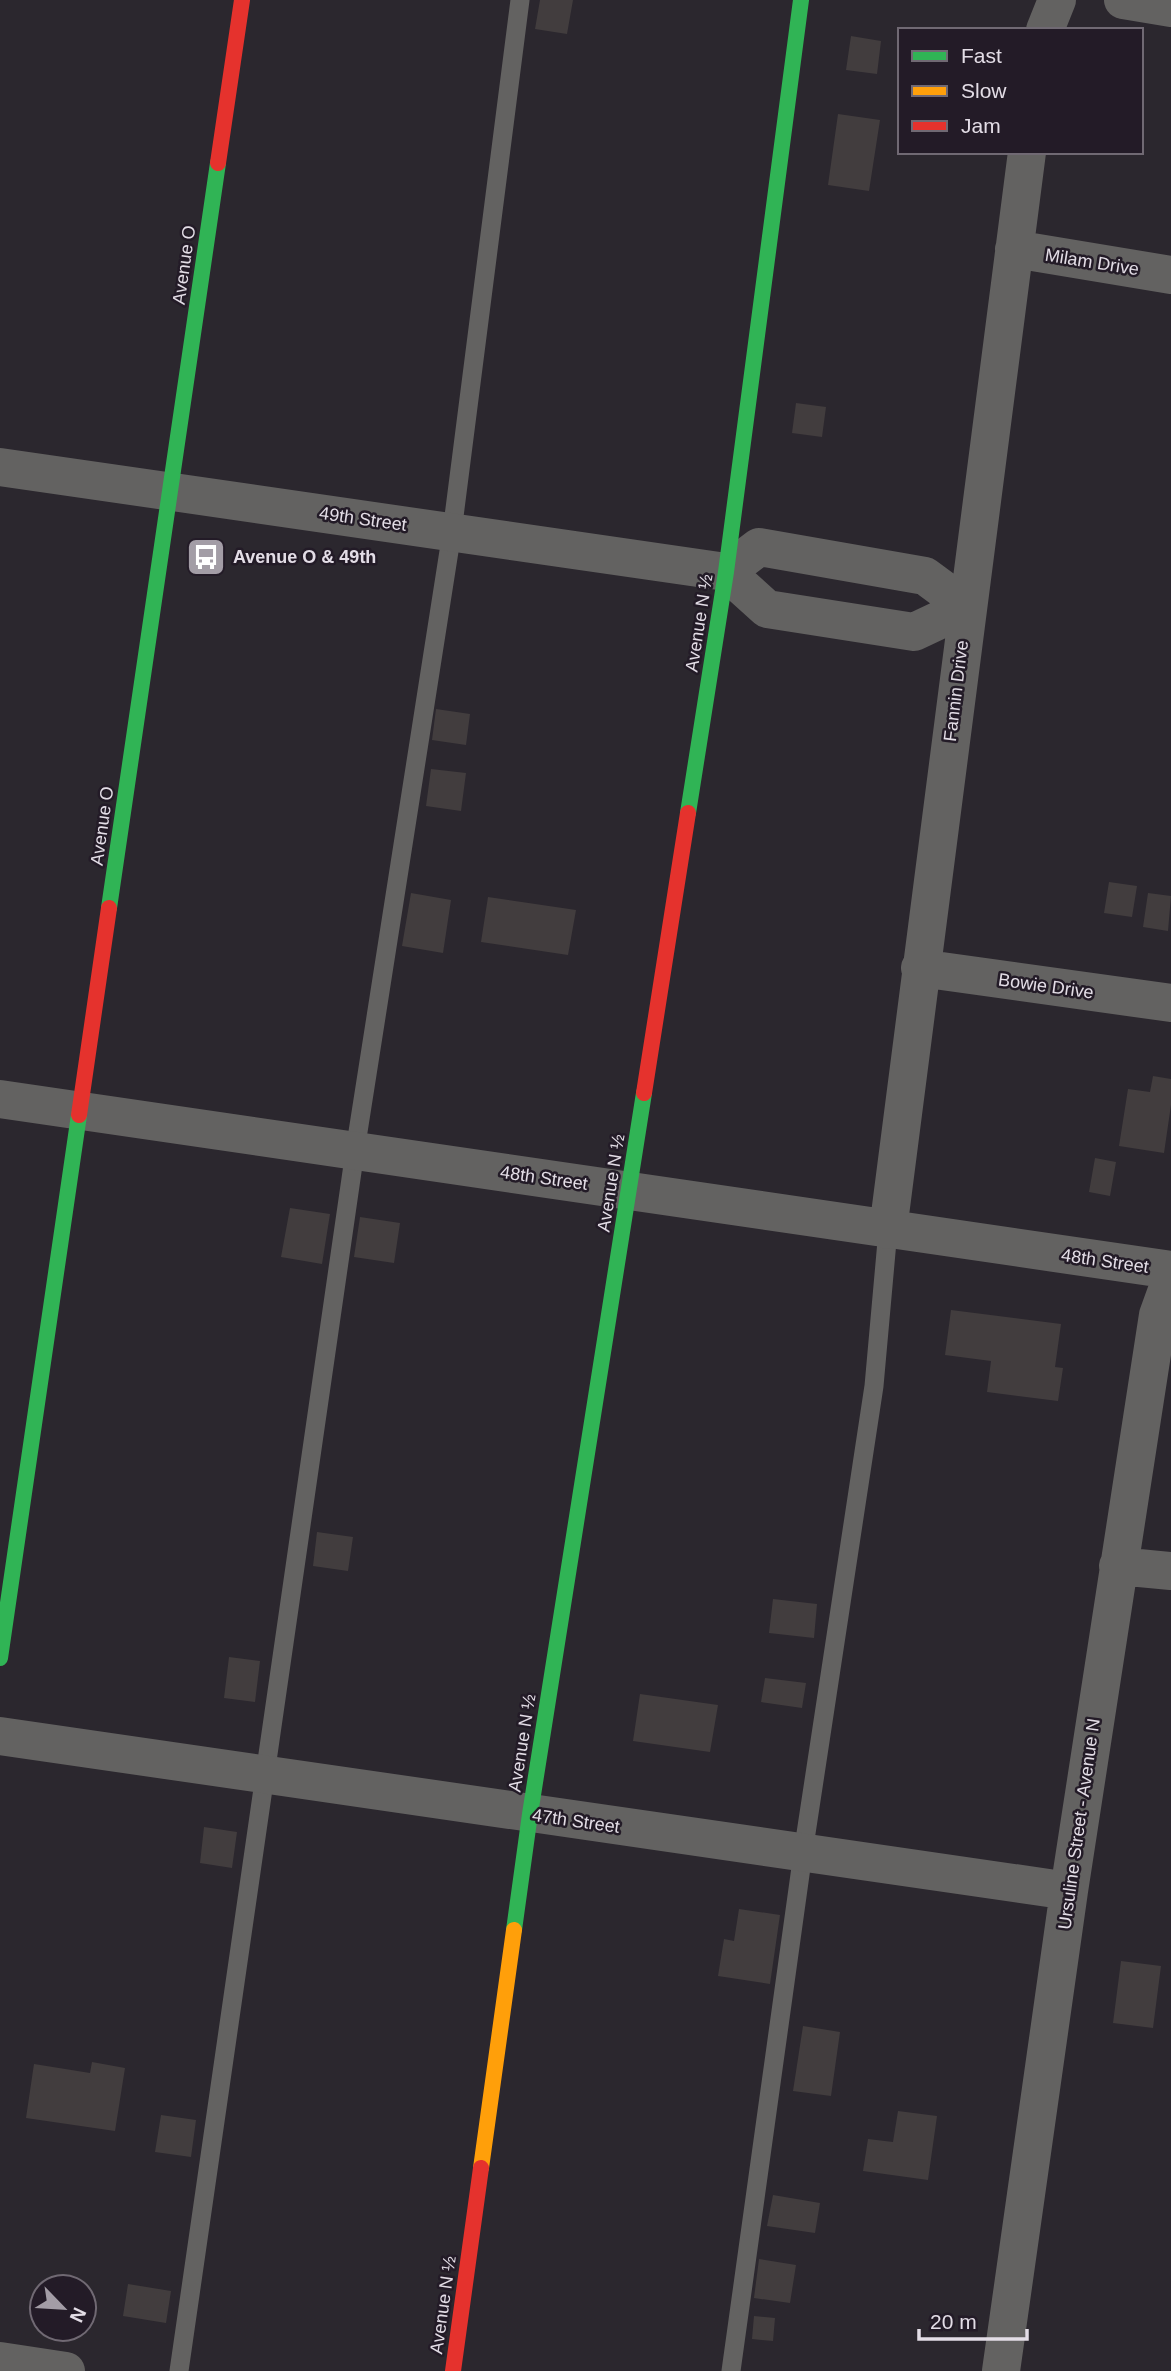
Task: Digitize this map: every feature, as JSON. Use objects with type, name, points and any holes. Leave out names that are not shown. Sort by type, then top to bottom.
[{"type":"street","name":"Avenue O","points":[[0,1658],[242,0]]},
{"type":"street","name":"Avenue N ½","points":[[453,2371],[530,1814],[726,572],[801,0]]},
{"type":"street","points":[[1046,28],[1057,0]]},
{"type":"street","points":[[1123,0],[1171,8]]},
{"type":"street","name":"Fannin Drive","points":[[888,1230],[1027,154]]},
{"type":"street","name":"Milam Drive","points":[[1014,249],[1171,275]]},
{"type":"street","name":"49th Street","points":[[0,467],[726,572]]},
{"type":"street","points":[[759,547],[925,576],[967,607],[914,632],[767,609],[726,572],[759,547]]},
{"type":"street","name":"Bowie Drive","points":[[920,968],[1171,1003]]},
{"type":"street","name":"48th Street","points":[[0,1099],[1171,1270]]},
{"type":"street","name":"Ursuline Street - Avenue N","points":[[1001,2371],[1069,1891],[1157,1315],[1171,1279]]},
{"type":"street","points":[[1118,1566],[1171,1571]]},
{"type":"street","name":"47th Street","points":[[0,1736],[1069,1891]]},
{"type":"street","points":[[0,2361],[66,2371]]},
{"type":"lane","points":[[179,2371],[355,1151],[452,532],[520,0]]},
{"type":"lane","points":[[731,2371],[803,1853],[874,1386],[888,1230]]},
{"type":"building","points":[[540,0],[573,0],[567,34],[535,29]]},
{"type":"building","points":[[851,36],[881,41],[877,74],[846,70]]},
{"type":"building","points":[[838,114],[880,120],[869,191],[828,185]]},
{"type":"building","points":[[796,403],[826,407],[822,437],[792,433]]},
{"type":"building","points":[[436,709],[470,714],[466,745],[432,740]]},
{"type":"building","points":[[431,769],[466,773],[461,811],[426,806]]},
{"type":"building","points":[[1109,882],[1137,886],[1132,917],[1104,913]]},
{"type":"building","points":[[411,893],[451,900],[443,953],[402,946]]},
{"type":"building","points":[[1148,893],[1171,896],[1168,931],[1143,927]]},
{"type":"building","points":[[488,897],[576,910],[568,955],[481,942]]},
{"type":"building","points":[[1153,1076],[1171,1079],[1171,1105],[1164,1153],[1119,1146],[1128,1089],[1150,1092]]},
{"type":"building","points":[[1095,1158],[1116,1162],[1110,1196],[1089,1192]]},
{"type":"building","points":[[290,1208],[330,1214],[322,1264],[281,1257]]},
{"type":"building","points":[[360,1217],[400,1223],[394,1263],[354,1257]]},
{"type":"building","points":[[951,1310],[1061,1324],[1055,1367],[1063,1368],[1058,1401],[987,1392],[991,1361],[945,1355]]},
{"type":"building","points":[[317,1532],[353,1537],[348,1571],[313,1566]]},
{"type":"building","points":[[773,1599],[817,1604],[814,1638],[769,1633]]},
{"type":"building","points":[[229,1657],[260,1661],[255,1702],[224,1698]]},
{"type":"building","points":[[765,1678],[806,1683],[802,1708],[761,1702]]},
{"type":"building","points":[[640,1694],[718,1705],[710,1752],[633,1741]]},
{"type":"building","points":[[204,1827],[237,1832],[232,1868],[200,1863]]},
{"type":"building","points":[[739,1909],[780,1915],[770,1984],[718,1976],[724,1939],[734,1941]]},
{"type":"building","points":[[1121,1961],[1161,1966],[1153,2028],[1113,2023]]},
{"type":"building","points":[[803,2026],[840,2032],[831,2096],[793,2091]]},
{"type":"building","points":[[92,2062],[125,2068],[115,2131],[26,2118],[34,2064],[90,2073]]},
{"type":"building","points":[[898,2111],[937,2116],[928,2180],[863,2171],[868,2139],[893,2142]]},
{"type":"building","points":[[161,2115],[196,2120],[191,2157],[155,2152]]},
{"type":"building","points":[[773,2195],[820,2203],[815,2233],[767,2226]]},
{"type":"building","points":[[759,2259],[796,2265],[790,2303],[754,2298]]},
{"type":"building","points":[[128,2284],[171,2291],[166,2323],[123,2316]]},
{"type":"building","points":[[754,2316],[775,2318],[773,2341],[752,2339]]},
{"type":"traffic: fast","points":[[688,813],[726,572],[801,0]]},
{"type":"traffic: fast","points":[[109,908],[218,163]]},
{"type":"traffic: fast","points":[[514,1930],[644,1093]]},
{"type":"traffic: fast","points":[[0,1658],[79,1115]]},
{"type":"traffic: slow","points":[[481,2168],[514,1930]]},
{"type":"traffic: jam","points":[[218,163],[242,0]]},
{"type":"traffic: jam","points":[[644,1093],[688,813]]},
{"type":"traffic: jam","points":[[79,1115],[109,908]]},
{"type":"traffic: jam","points":[[453,2371],[481,2168]]},
{"type":"place","name":"Avenue O & 49th","points":[[206,557]]}]
